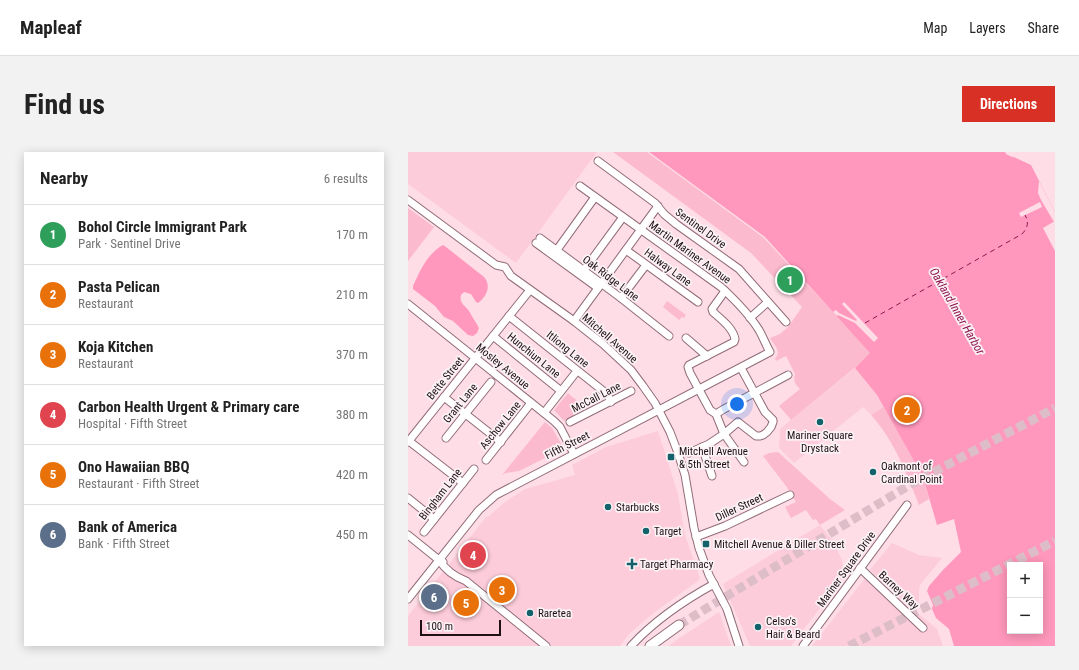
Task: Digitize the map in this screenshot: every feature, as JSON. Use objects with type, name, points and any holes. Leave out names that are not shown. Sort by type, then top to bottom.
[{"type":"main road","points":[[650,646],[679,624]]},
{"type":"street","name":"Sentinel Drive","points":[[598,161],[655,202],[667,217],[739,269],[786,322]]},
{"type":"street","name":"Martin Mariner Avenue","points":[[580,186],[725,291],[750,318],[758,329],[770,352]]},
{"type":"street","points":[[555,253],[596,197]]},
{"type":"street","name":"Mitchell Avenue","points":[[408,200],[496,265],[505,267],[511,276],[574,321],[624,363],[643,386],[659,410],[672,437],[682,464],[696,538],[702,558],[727,609],[739,646]]},
{"type":"street","points":[[574,321],[658,206]]},
{"type":"street","points":[[582,273],[623,217]]},
{"type":"street","name":"Oak Ridge Lane","points":[[538,240],[600,286],[621,298],[669,336]]},
{"type":"street","name":"Halway Lane","points":[[626,250],[698,302]]},
{"type":"street","points":[[621,298],[646,265]]},
{"type":"street","name":"Bette Street","points":[[408,442],[530,290]]},
{"type":"street","points":[[725,291],[712,309],[713,312],[727,325],[736,339],[734,342],[689,365],[688,367],[710,410],[716,414],[724,434],[744,462]]},
{"type":"street","points":[[750,318],[768,302]]},
{"type":"street","name":"Mosley Avenue","points":[[408,304],[554,421],[560,427],[574,454]]},
{"type":"street","name":"Itliong Lane","points":[[509,316],[607,394],[611,402]]},
{"type":"street","name":"Hunchiun Lane","points":[[493,336],[561,391]]},
{"type":"street","points":[[686,338],[707,356]]},
{"type":"street","name":"Fifth Street","points":[[408,599],[474,516],[490,499],[502,491],[770,352]]},
{"type":"street","points":[[689,453],[710,444],[738,422],[756,436],[763,435],[771,427],[774,422],[773,419],[765,412],[741,368]]},
{"type":"street","points":[[544,413],[577,371]]},
{"type":"street","points":[[716,414],[788,375]]},
{"type":"street","name":"Grant Lane","points":[[446,438],[491,382]]},
{"type":"street","name":"McCall Lane","points":[[570,422],[631,392]]},
{"type":"street","points":[[444,397],[501,442]]},
{"type":"street","name":"Aschow Lane","points":[[486,460],[532,403]]},
{"type":"street","points":[[408,442],[463,483]]},
{"type":"street","points":[[702,448],[712,476]]},
{"type":"street","name":"Bingham Lane","points":[[424,532],[474,469]]},
{"type":"street","name":"Diller Street","points":[[696,538],[724,527],[790,495]]},
{"type":"street","points":[[408,498],[434,520]]},
{"type":"street","name":"Mariner Square Drive","points":[[803,646],[907,505]]},
{"type":"street","points":[[408,535],[439,560],[445,567],[460,579],[466,581],[546,646]]},
{"type":"street","name":"Barney Way","points":[[860,568],[923,628]]},
{"type":"street","points":[[631,646],[668,613],[714,584]]},
{"type":"shaded area","points":[[408,152],[597,152],[516,263],[408,184]]},
{"type":"shaded area","points":[[613,152],[647,152],[764,238],[871,353],[791,420],[779,406],[800,389],[795,382],[795,374],[786,356],[776,361],[775,359],[778,351],[770,338],[780,334],[788,327],[802,307],[751,253]]},
{"type":"shaded area","points":[[408,208],[434,227],[408,261]]},
{"type":"shaded area","points":[[667,301],[686,315],[684,318],[682,317],[679,320],[663,307]]},
{"type":"shaded area","points":[[855,368],[877,395],[884,407],[871,415],[863,407],[794,463],[779,448],[780,429]]},
{"type":"shaded area","points":[[568,393],[581,403],[584,408],[573,413],[574,417],[564,421],[554,410]]},
{"type":"shaded area","points":[[884,407],[923,477],[929,499],[919,505],[893,447],[887,436],[871,415]]},
{"type":"shaded area","points":[[545,422],[552,428],[563,449],[519,471],[502,475]]},
{"type":"shaded area","points":[[658,431],[678,494],[685,535],[700,578],[698,581],[655,612],[630,633],[620,646],[408,646],[408,616],[486,517],[525,489],[575,475],[572,465],[606,447]]},
{"type":"shaded area","points":[[778,452],[830,499],[845,510],[820,525],[816,519],[813,520],[806,510],[791,518],[785,507],[796,502],[786,486],[763,456],[769,453]]},
{"type":"shaded area","points":[[820,525],[834,543],[842,560],[844,577],[791,646],[750,646],[723,584]]},
{"type":"shaded area","points":[[892,543],[919,555],[942,558],[920,585],[918,604],[913,611],[870,570]]},
{"type":"shaded area","points":[[866,577],[911,620],[920,615],[937,629],[943,646],[812,646]]},
{"type":"shaded area","points":[[719,612],[731,646],[669,646],[678,639]]},
{"type":"water","name":"Oakland Inner Harbor","points":[[649,152],[1005,152],[1012,157],[1031,165],[1055,212],[1055,221],[1043,228],[1055,251],[1055,646],[954,646],[949,629],[936,618],[932,609],[933,605],[927,591],[929,586],[961,552],[954,519],[937,525],[923,477],[877,395],[855,368],[870,353],[765,237]]},
{"type":"water","points":[[443,245],[484,277],[488,284],[486,295],[478,303],[471,294],[464,292],[461,295],[462,302],[479,328],[477,333],[473,336],[468,335],[453,321],[444,317],[435,306],[413,289],[418,275],[428,258]]},
{"type":"pier","points":[[1039,181],[1055,212],[1054,222],[1038,193]]},
{"type":"pier","points":[[1040,202],[1042,207],[1021,217],[1019,213]]},
{"type":"pier","points":[[844,302],[878,338],[874,342],[855,323],[838,315],[837,316],[833,312],[836,310],[856,321],[857,320],[842,304]]},
{"type":"ferry route","points":[[865,323],[1022,234],[1027,225],[1025,215]]},
{"type":"tunnel","points":[[679,625],[913,483],[1055,408]]},
{"type":"tunnel","points":[[849,646],[1055,541]]},
{"type":"place","name":"Bohol Circle Immigrant Park","points":[[790,280]]},
{"type":"place","name":"Pasta Pelican","points":[[907,410]]},
{"type":"place","name":"Mariner Square Drystack","points":[[820,422]]},
{"type":"place","name":"Mitchell Avenue & 5th Street","points":[[671,457]]},
{"type":"place","name":"Oakmont of Cardinal Point","points":[[873,472]]},
{"type":"place","name":"Starbucks","points":[[608,507]]},
{"type":"place","name":"Target","points":[[646,531]]},
{"type":"place","name":"Mitchell Avenue & Diller Street","points":[[706,544]]},
{"type":"place","name":"Carbon Health Urgent & Primary care","points":[[473,555]]},
{"type":"place","name":"Target Pharmacy","points":[[632,564]]},
{"type":"place","name":"Koja Kitchen","points":[[502,590]]},
{"type":"place","name":"Bank of America","points":[[434,597]]},
{"type":"place","name":"Ono Hawaiian BBQ","points":[[466,603]]},
{"type":"place","name":"Raretea","points":[[530,613]]},
{"type":"place","name":"Celso's Hair & Beard","points":[[758,627]]}]
